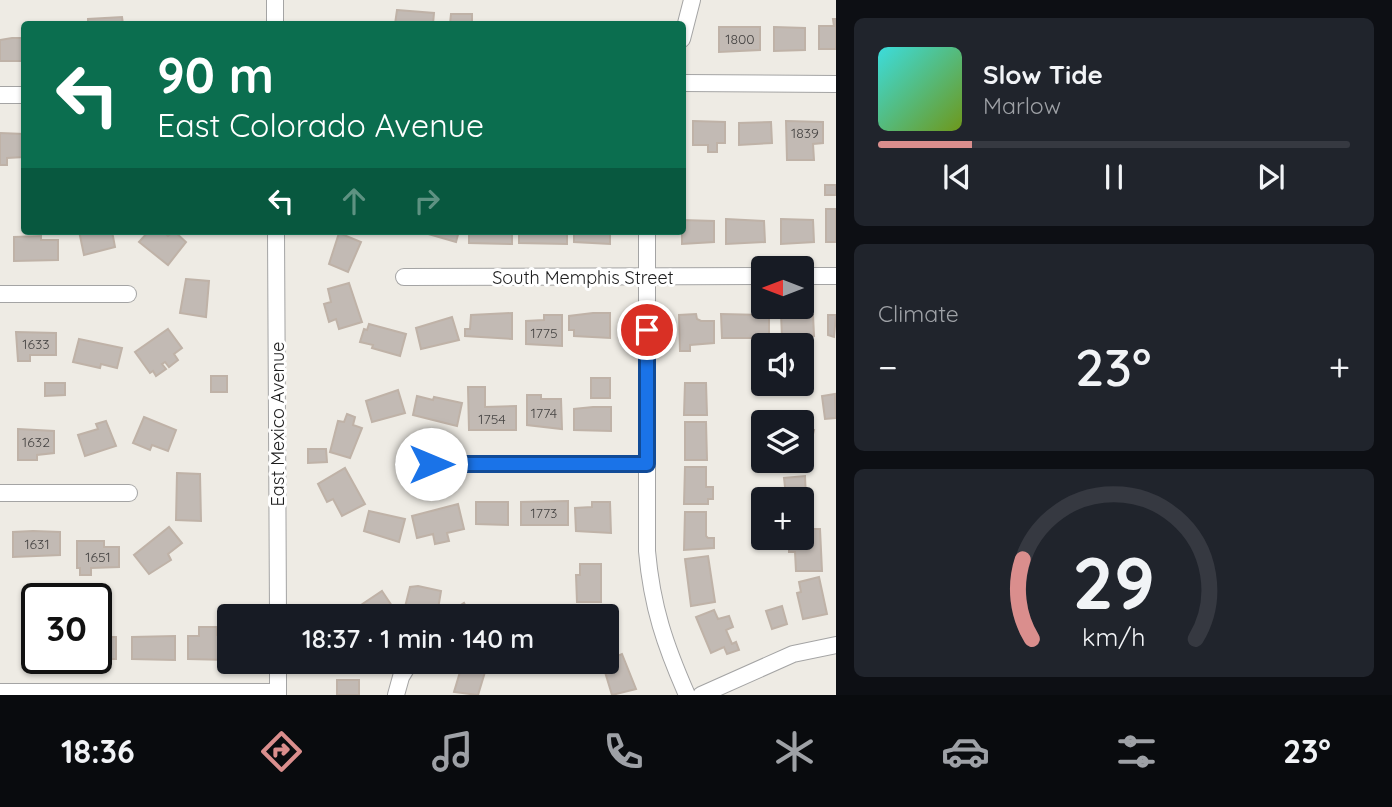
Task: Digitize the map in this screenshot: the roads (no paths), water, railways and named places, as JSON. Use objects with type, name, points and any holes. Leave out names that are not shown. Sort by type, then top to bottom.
[{"type":"street","points":[[275,0],[275,21]]},
{"type":"street","points":[[686,23],[692,0]]},
{"type":"street","points":[[686,82],[835,84]]},
{"type":"street","points":[[0,95],[21,95]]},
{"type":"street","name":"East Mexico Avenue","points":[[276,235],[278,604]]},
{"type":"street","points":[[647,235],[647,551],[650,592],[665,646],[687,695]]},
{"type":"street","name":"South Memphis Street","points":[[404,277],[751,276]]},
{"type":"street","points":[[814,276],[835,276]]},
{"type":"street","points":[[0,294],[128,294]]},
{"type":"street","points":[[404,464],[647,464]]},
{"type":"street","points":[[0,494],[129,493]]},
{"type":"street","points":[[701,695],[793,654],[835,645]]},
{"type":"street","points":[[0,692],[278,693],[278,674]]},
{"type":"street","points":[[396,695],[403,674]]}]
